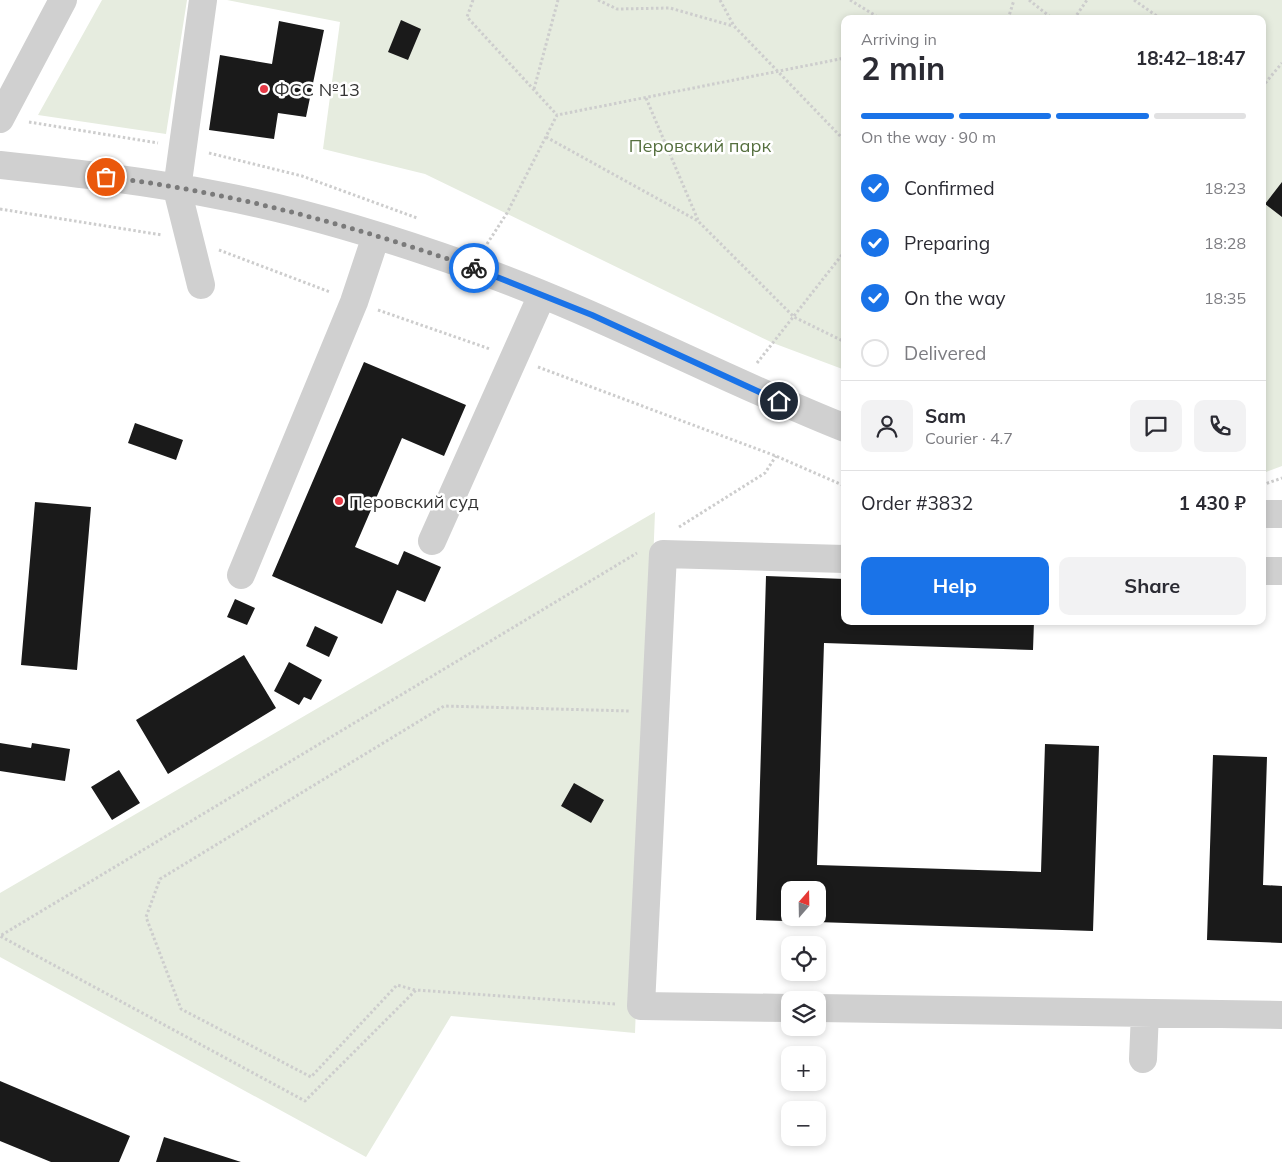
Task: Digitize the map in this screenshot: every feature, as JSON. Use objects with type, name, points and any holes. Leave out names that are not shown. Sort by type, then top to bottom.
[{"type":"street","points":[[0,118],[63,0]]},
{"type":"street","points":[[200,285],[177,188],[185,147],[202,0]]},
{"type":"street","points":[[0,165],[124,180],[232,198],[376,236],[472,267],[592,315],[797,409],[841,426]]},
{"type":"street","points":[[242,575],[354,302],[376,236]]},
{"type":"street","points":[[432,541],[542,295]]},
{"type":"street","points":[[1266,514],[1282,514]]},
{"type":"street","points":[[781,1008],[641,1006],[663,554],[841,559]]},
{"type":"street","points":[[1266,571],[1282,571]]},
{"type":"street","points":[[826,1008],[1282,1015]]},
{"type":"street","points":[[1143,1059],[1145,1013]]},
{"type":"path","points":[[473,0],[467,17],[557,115]]},
{"type":"path","points":[[534,89],[558,0]]},
{"type":"path","points":[[598,0],[617,9],[670,8],[734,26]]},
{"type":"path","points":[[720,0],[734,26],[841,137]]},
{"type":"path","points":[[850,0],[874,15]]},
{"type":"path","points":[[1009,15],[1014,0]]},
{"type":"path","points":[[1029,0],[1048,15]]},
{"type":"path","points":[[1077,15],[1087,0]]},
{"type":"path","points":[[1134,0],[1155,15]]},
{"type":"path","points":[[557,115],[841,59]]},
{"type":"path","points":[[1266,82],[1282,63]]},
{"type":"path","points":[[646,98],[698,221]]},
{"type":"path","points":[[478,240],[487,244],[507,213],[557,115]]},
{"type":"path","points":[[0,118],[185,147],[302,176],[422,220]]},
{"type":"path","points":[[546,137],[698,221],[794,317],[841,340]]},
{"type":"path","points":[[0,209],[172,236],[225,252],[354,302],[515,358],[776,456],[841,484]]},
{"type":"path","points":[[756,364],[841,256]]},
{"type":"path","points":[[673,531],[765,472],[776,456]]},
{"type":"path","points":[[1266,484],[1282,478]]},
{"type":"path","points":[[416,990],[305,1101],[0,936],[639,552]]},
{"type":"path","points":[[641,1006],[416,990],[397,985],[311,1077],[181,1009],[146,917],[160,879],[444,706],[656,711]]},
{"type":"green space","points":[[102,0],[187,0],[166,134],[38,115]]},
{"type":"green space","name":"Перовский парк","points":[[227,0],[1282,0],[1282,466],[1266,472],[1266,15],[841,15],[841,368],[773,343],[425,174],[323,149],[340,22]]},
{"type":"green space","points":[[655,512],[635,1033],[451,1016],[366,1157],[0,957],[0,893]]},
{"type":"building","points":[[401,20],[421,29],[408,60],[388,52]]},
{"type":"building","name":"ФСС №13","points":[[279,21],[324,30],[306,117],[278,113],[274,139],[209,130],[220,55],[272,64]]},
{"type":"building","points":[[1282,182],[1282,217],[1266,205]]},
{"type":"building","name":"Перовский суд","points":[[364,362],[466,405],[444,456],[402,438],[355,547],[398,565],[404,551],[441,567],[425,602],[397,590],[382,624],[272,576]]},
{"type":"building","points":[[135,423],[183,440],[176,460],[128,443]]},
{"type":"building","points":[[35,502],[91,507],[77,670],[21,665]]},
{"type":"building","points":[[766,576],[841,579],[841,625],[1034,625],[1033,650],[824,643],[817,865],[1041,872],[1045,744],[1099,746],[1093,931],[826,922],[826,881],[781,881],[781,921],[756,920]]},
{"type":"building","points":[[235,599],[255,608],[247,625],[227,617]]},
{"type":"building","points":[[315,626],[338,637],[329,657],[306,646]]},
{"type":"building","points":[[244,655],[276,708],[168,774],[136,720]]},
{"type":"building","points":[[289,662],[322,680],[311,700],[304,697],[299,705],[274,691]]},
{"type":"building","points":[[0,743],[31,748],[32,743],[70,749],[65,781],[0,771]]},
{"type":"building","points":[[1213,755],[1267,757],[1263,885],[1282,886],[1282,943],[1207,940]]},
{"type":"building","points":[[119,770],[140,803],[112,820],[91,787]]},
{"type":"building","points":[[574,783],[604,800],[591,823],[561,806]]},
{"type":"building","points":[[0,1081],[130,1136],[119,1162],[51,1162],[0,1141]]},
{"type":"building","points":[[164,1137],[241,1162],[156,1162]]},
{"type":"way so far","points":[[106,177],[222,196],[299,214],[400,243],[474,268]]},
{"type":"place","name":"ФСС №13","points":[[264,89]]},
{"type":"place","name":"Перовский суд","points":[[339,501]]},
{"type":"route","points":[[474,268],[592,315],[779,401]]}]
